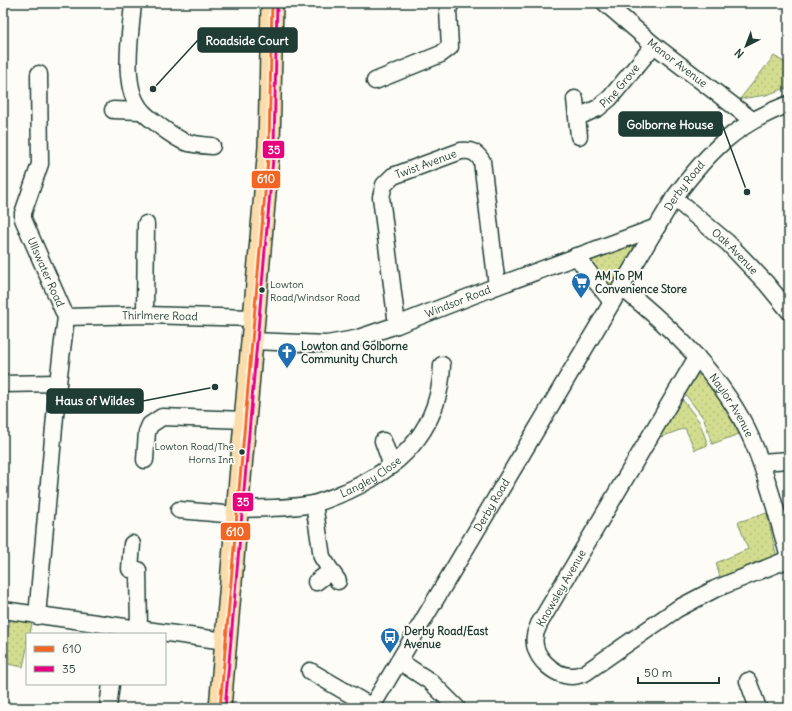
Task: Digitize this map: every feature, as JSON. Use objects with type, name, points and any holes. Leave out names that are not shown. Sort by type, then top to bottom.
[{"type":"main road","points":[[220,708],[269,147],[272,3]]},
{"type":"street","points":[[133,3],[129,73],[134,99],[141,111],[175,137],[187,144],[212,146]]},
{"type":"street","points":[[375,81],[441,54],[450,47],[448,10],[452,3]]},
{"type":"street","name":"Manor Avenue","points":[[615,6],[654,45],[752,120]]},
{"type":"street","name":"Pine Grove","points":[[578,117],[598,108],[610,98],[654,45]]},
{"type":"street","name":"Ullswater Road","points":[[37,616],[58,383],[66,317],[23,219],[23,213],[40,164],[39,74]]},
{"type":"street","points":[[575,99],[580,136]]},
{"type":"street","name":"Derby Road","points":[[371,707],[674,198],[704,159],[734,133],[752,120],[789,104]]},
{"type":"street","points":[[113,110],[141,111]]},
{"type":"street","name":"Twist Avenue","points":[[397,325],[381,197],[384,185],[393,176],[461,151],[470,150],[478,154],[482,161],[497,286]]},
{"type":"street","name":"Oak Avenue","points":[[674,198],[728,243],[766,283],[789,311]]},
{"type":"street","points":[[145,315],[146,224]]},
{"type":"street","name":"Windsor Road","points":[[252,341],[340,343],[397,325],[576,256],[657,227]]},
{"type":"street","points":[[576,256],[612,302]]},
{"type":"street","name":"Naylor Avenue","points":[[621,286],[664,322],[696,356],[734,407],[752,439],[761,462],[789,558]]},
{"type":"street","name":"Thirlmere Road","points":[[66,317],[145,315],[254,318]]},
{"type":"street","name":"Knowsley Avenue","points":[[696,356],[539,624],[534,637],[535,646],[540,656],[554,671],[572,676],[585,673],[677,609],[715,589],[789,558]]},
{"type":"street","name":"Langley Close","points":[[179,510],[236,512],[314,504],[353,488],[392,466],[407,452],[422,433],[437,402],[442,384],[442,365]]},
{"type":"street","points":[[3,384],[58,383]]},
{"type":"street","points":[[145,460],[147,432],[150,425],[162,417],[245,420]]},
{"type":"street","points":[[383,441],[392,466]]},
{"type":"street","points":[[761,462],[789,460]]},
{"type":"street","points":[[314,504],[322,557],[334,576],[316,582]]},
{"type":"street","points":[[132,544],[130,569],[138,570],[139,629]]},
{"type":"street","points":[[3,610],[117,630],[139,629],[165,633]]},
{"type":"street","points":[[166,633],[225,642]]},
{"type":"street","points":[[399,660],[431,682],[456,708]]},
{"type":"street","points":[[310,671],[371,707]]},
{"type":"street","points":[[748,681],[758,708]]},
{"type":"street","points":[[108,708],[111,685]]},
{"type":"green space","points":[[774,56],[789,65],[789,87],[766,95],[740,99]]},
{"type":"green space","points":[[634,245],[630,258],[612,290],[590,261]]},
{"type":"green space","points":[[696,375],[701,375],[722,403],[739,434],[712,444],[704,419],[685,394]]},
{"type":"green space","points":[[682,399],[699,421],[708,445],[695,450],[685,428],[661,437],[660,434]]},
{"type":"green space","points":[[767,513],[777,558],[721,581],[716,563],[748,549],[738,522]]},
{"type":"green space","points":[[11,619],[32,623],[30,633],[26,633],[26,653],[23,667],[3,663],[3,642]]},
{"type":"transit line","name":"610","points":[[220,708],[269,147],[272,3]]},
{"type":"transit line","name":"35","points":[[225,708],[274,147],[277,3]]},
{"type":"place","name":"Roadside Court","points":[[153,89]]},
{"type":"place","name":"Golborne House","points":[[747,192]]},
{"type":"place","name":"Lowton Road/Windsor Road","points":[[262,290]]},
{"type":"place","name":"AM To PM Convenience Store","points":[[581,299]]},
{"type":"place","name":"Lowton and Golborne Community Church","points":[[287,369]]},
{"type":"place","name":"Haus of Wildes","points":[[215,387]]},
{"type":"place","name":"Lowton Road/The Horns Inn","points":[[242,452]]},
{"type":"place","name":"Derby Road/East Avenue","points":[[390,654]]}]
